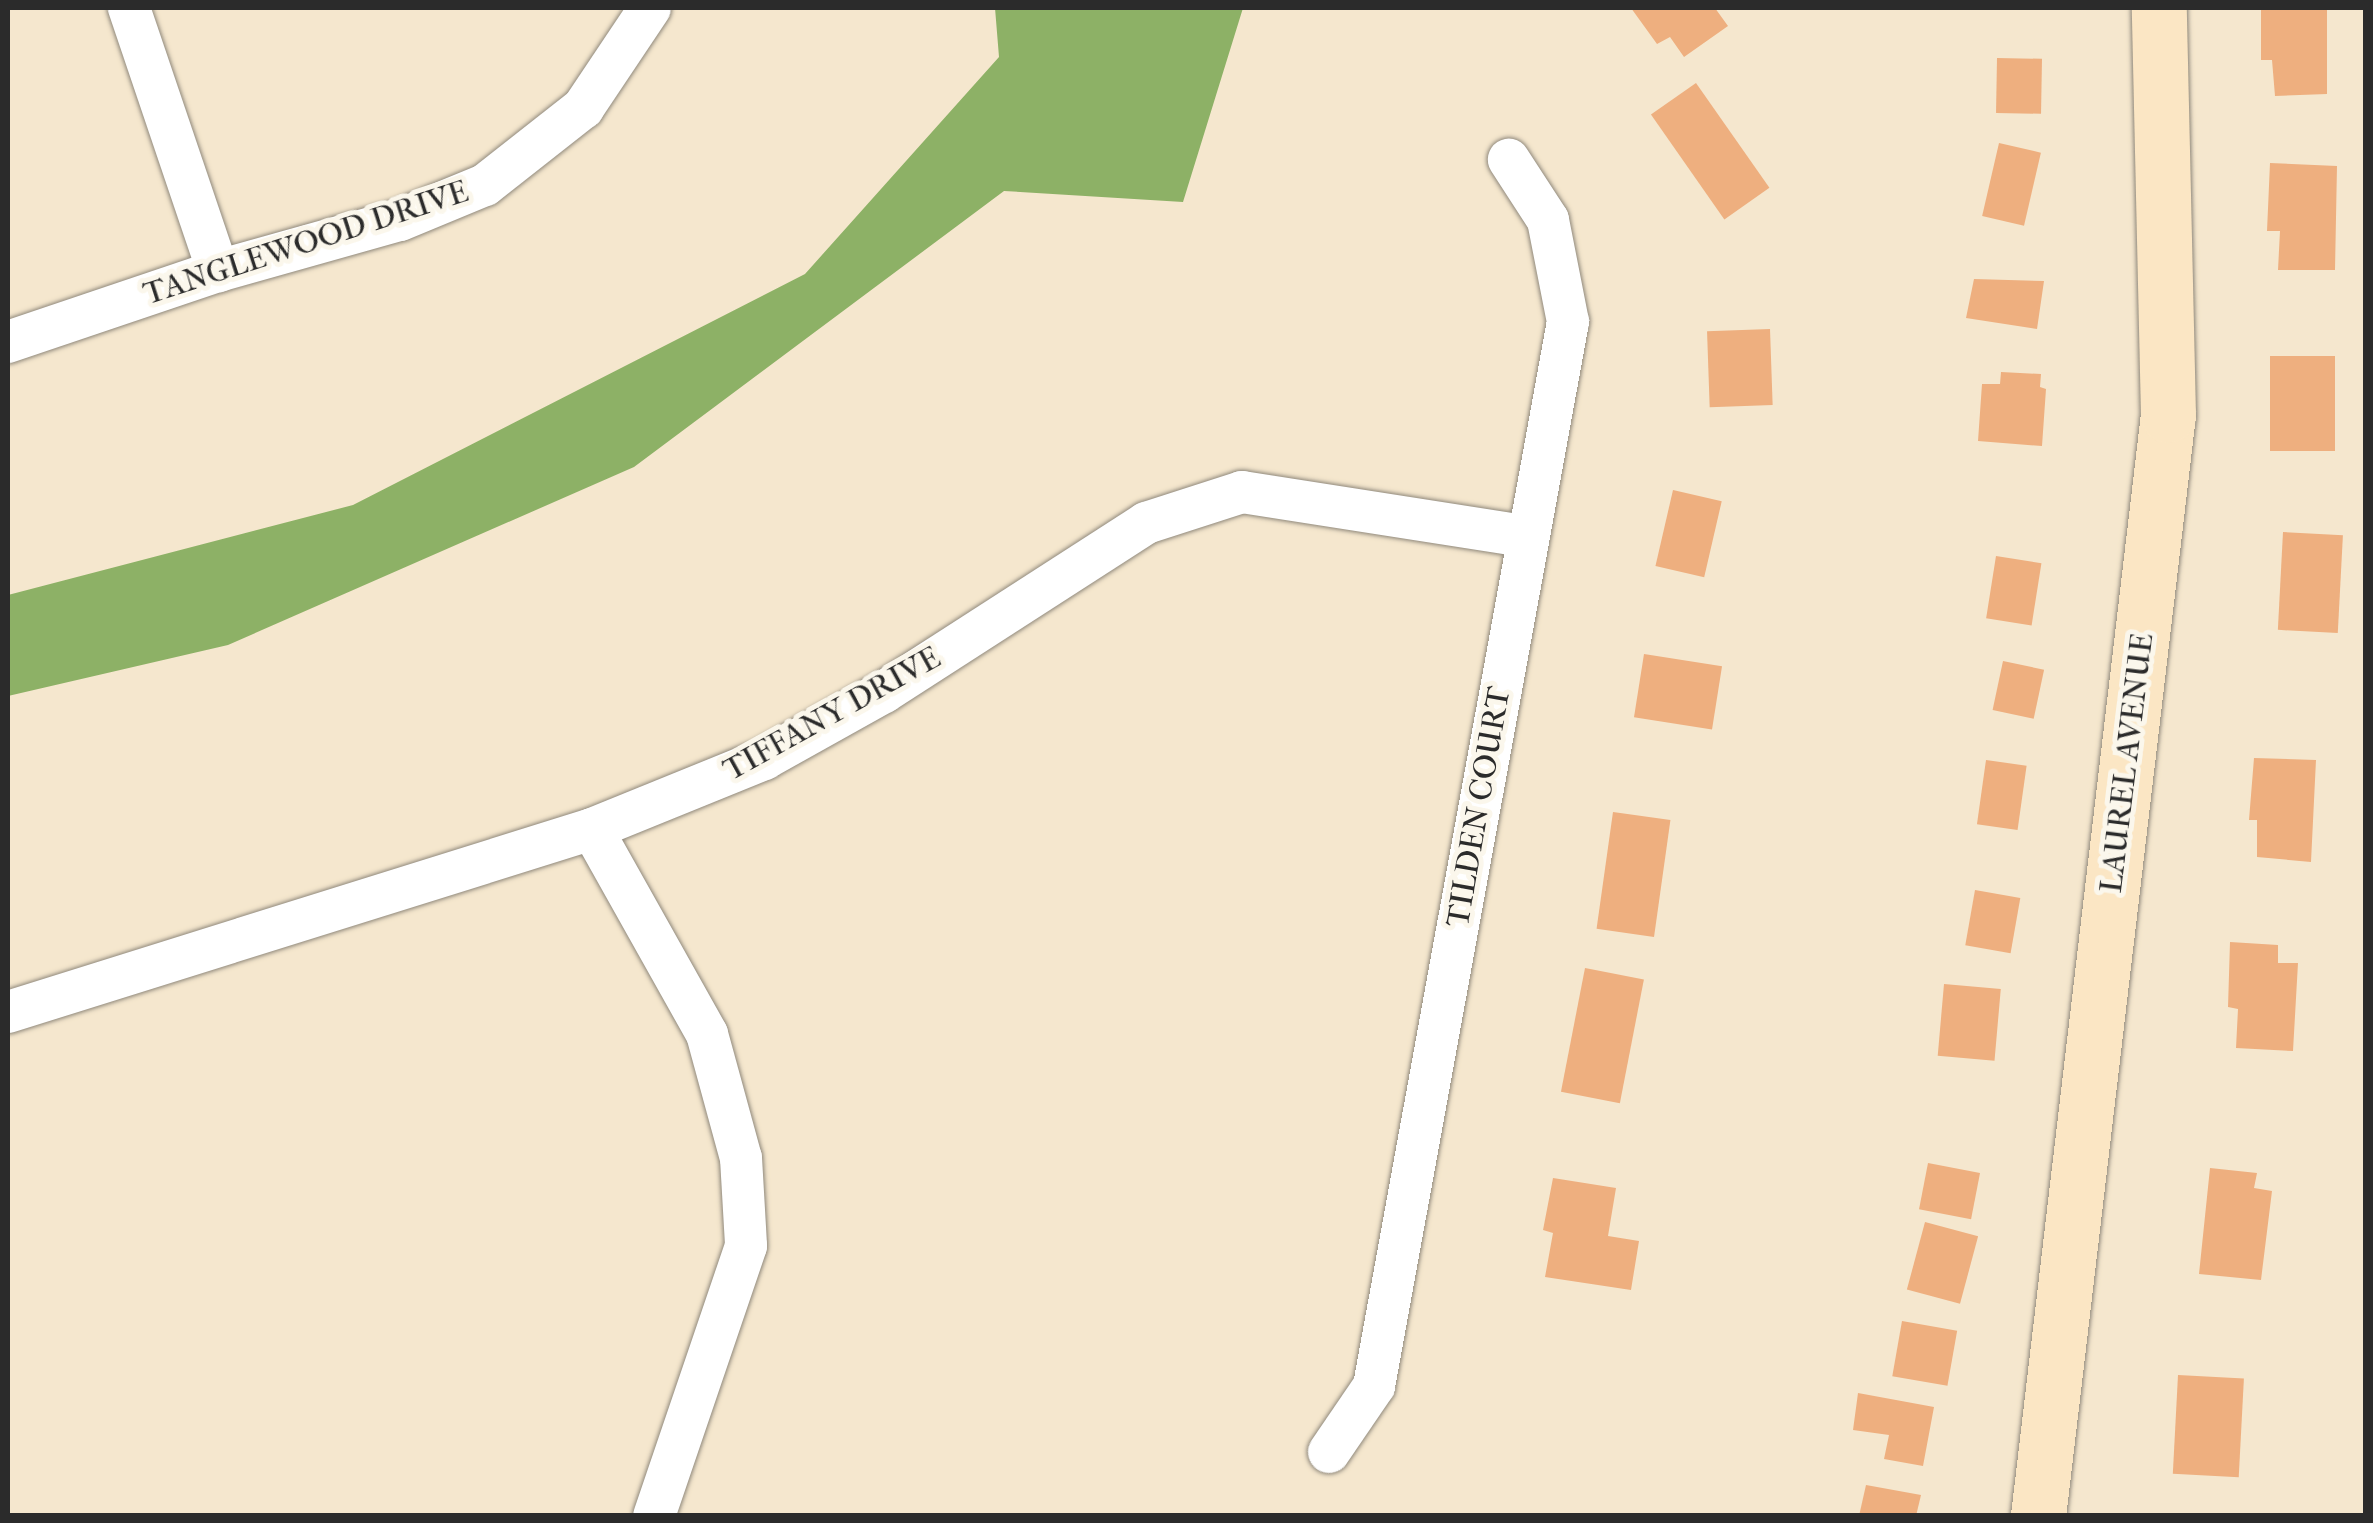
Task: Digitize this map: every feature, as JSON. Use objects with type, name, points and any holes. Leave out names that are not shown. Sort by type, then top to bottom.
[{"type":"street","points":[[129,8],[218,270]]},
{"type":"street","name":"TANGLEWOOD DRIVE","points":[[8,342],[218,270],[400,220],[485,185],[583,108],[650,8]]},
{"type":"street","name":"LAUREL AVENUE","points":[[2038,1516],[2168,415],[2159,8]]},
{"type":"street","name":"TILDEN COURT","points":[[1329,1452],[1374,1386],[1568,322],[1548,220],[1509,160]]},
{"type":"street","name":"TIFFANY DRIVE","points":[[8,1012],[592,829],[781,749],[884,692],[1146,523],[1242,492],[1528,537]]},
{"type":"street","points":[[592,829],[708,1034],[742,1158],[746,1246],[654,1516]]},
{"type":"green space","points":[[995,8],[1243,8],[1183,202],[1004,191],[634,467],[228,645],[8,696],[8,595],[353,505],[805,274],[999,57]]},
{"type":"building","points":[[1631,8],[1715,8],[1728,26],[1684,57],[1670,37],[1657,44]]},
{"type":"building","points":[[2261,8],[2327,8],[2327,94],[2275,96],[2272,60],[2261,60]]},
{"type":"building","points":[[1997,58],[2042,59],[2041,114],[1996,113]]},
{"type":"building","points":[[1696,83],[1769,188],[1724,219],[1651,115]]},
{"type":"building","points":[[1999,143],[2041,153],[2024,226],[1982,216]]},
{"type":"building","points":[[2270,163],[2337,166],[2335,270],[2278,270],[2280,231],[2267,231]]},
{"type":"building","points":[[1974,279],[2044,281],[2037,329],[1966,318]]},
{"type":"building","points":[[1770,329],[1773,405],[1710,407],[1707,331]]},
{"type":"building","points":[[2270,356],[2335,356],[2335,451],[2270,451]]},
{"type":"building","points":[[2001,372],[2041,374],[2040,387],[2046,389],[2042,446],[1978,441],[1982,384],[2000,384]]},
{"type":"building","points":[[1673,490],[1722,501],[1704,577],[1655,566]]},
{"type":"building","points":[[2283,532],[2343,535],[2338,633],[2278,630]]},
{"type":"building","points":[[1996,556],[2041,563],[2032,625],[1986,618]]},
{"type":"building","points":[[1644,654],[1722,666],[1712,730],[1634,717]]},
{"type":"building","points":[[2003,661],[2044,670],[2034,719],[1993,710]]},
{"type":"building","points":[[2254,758],[2316,760],[2311,862],[2257,857],[2257,820],[2249,820]]},
{"type":"building","points":[[1986,760],[2027,766],[2018,830],[1977,824]]},
{"type":"building","points":[[1613,812],[1670,820],[1654,937],[1597,929]]},
{"type":"building","points":[[1975,890],[2020,898],[2011,953],[1965,945]]},
{"type":"building","points":[[2230,942],[2278,945],[2278,963],[2298,963],[2293,1051],[2236,1048],[2238,1009],[2228,1007]]},
{"type":"building","points":[[1585,968],[1644,979],[1620,1103],[1561,1092]]},
{"type":"building","points":[[1944,984],[2001,989],[1995,1061],[1938,1056]]},
{"type":"building","points":[[1928,1163],[1980,1173],[1971,1219],[1919,1209]]},
{"type":"building","points":[[2210,1168],[2257,1173],[2254,1188],[2272,1191],[2261,1280],[2199,1274]]},
{"type":"building","points":[[1553,1178],[1616,1188],[1608,1236],[1639,1241],[1631,1290],[1545,1277],[1553,1233],[1543,1230]]},
{"type":"building","points":[[1925,1222],[1978,1236],[1960,1304],[1907,1290]]},
{"type":"building","points":[[1902,1321],[1957,1331],[1947,1386],[1892,1376]]},
{"type":"building","points":[[2178,1375],[2244,1378],[2239,1477],[2173,1474]]},
{"type":"building","points":[[1858,1393],[1934,1407],[1923,1466],[1884,1459],[1889,1435],[1853,1430]]},
{"type":"building","points":[[1866,1485],[1921,1495],[1916,1516],[1859,1516]]}]
